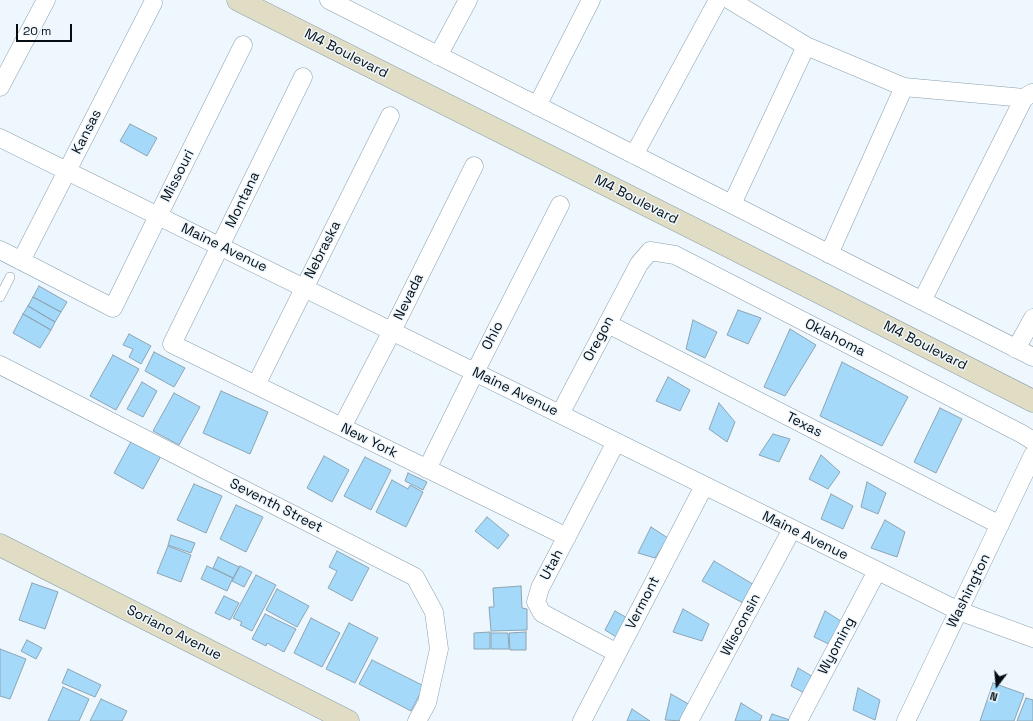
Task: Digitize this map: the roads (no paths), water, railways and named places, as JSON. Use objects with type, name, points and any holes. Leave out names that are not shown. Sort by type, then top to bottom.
[{"type":"street","points":[[0,87],[46,0]]},
{"type":"street","name":"M4 Boulevard","points":[[238,0],[729,246],[1033,401]]},
{"type":"street","points":[[328,0],[350,5],[438,56],[1033,357]]},
{"type":"street","points":[[438,56],[468,0]]},
{"type":"street","points":[[537,106],[591,0]]},
{"type":"street","points":[[634,155],[718,0]]},
{"type":"street","points":[[730,0],[806,46],[904,87],[1029,95],[922,301]]},
{"type":"street","name":"Kansas","points":[[21,261],[153,3]]},
{"type":"street","name":"Missouri","points":[[21,261],[113,308],[243,45]]},
{"type":"street","points":[[732,204],[806,46]]},
{"type":"street","name":"Montana","points":[[172,344],[303,77]]},
{"type":"street","points":[[829,254],[904,87]]},
{"type":"street","name":"Nebraska","points":[[256,385],[390,116]]},
{"type":"street","name":"Maine Avenue","points":[[0,138],[959,611],[1032,636]]},
{"type":"street","name":"Nevada","points":[[342,428],[474,166]]},
{"type":"street","name":"Ohio","points":[[427,469],[560,205]]},
{"type":"street","points":[[0,250],[21,261]]},
{"type":"street","name":"Oklahoma","points":[[639,264],[650,251],[675,255],[1033,441]]},
{"type":"street","name":"Oregon","points":[[560,414],[639,264]]},
{"type":"street","points":[[1016,349],[1033,318]]},
{"type":"street","name":"Texas","points":[[608,324],[1000,525]]},
{"type":"street","name":"New York","points":[[172,344],[567,537]]},
{"type":"street","name":"Seventh Street","points":[[0,365],[415,577],[434,612],[439,649],[427,703],[417,721]]},
{"type":"street","name":"Utah","points":[[616,442],[540,588],[536,602],[542,614],[617,653]]},
{"type":"street","name":"Washington","points":[[906,721],[1032,458]]},
{"type":"street","name":"Vermont","points":[[582,721],[704,486]]},
{"type":"street","name":"Wisconsin","points":[[690,721],[792,529]]},
{"type":"street","name":"Soriano Avenue","points":[[0,546],[348,721]]},
{"type":"street","name":"Wyoming","points":[[798,721],[877,571]]},
{"type":"lane","points":[[0,297],[10,278]]}]
